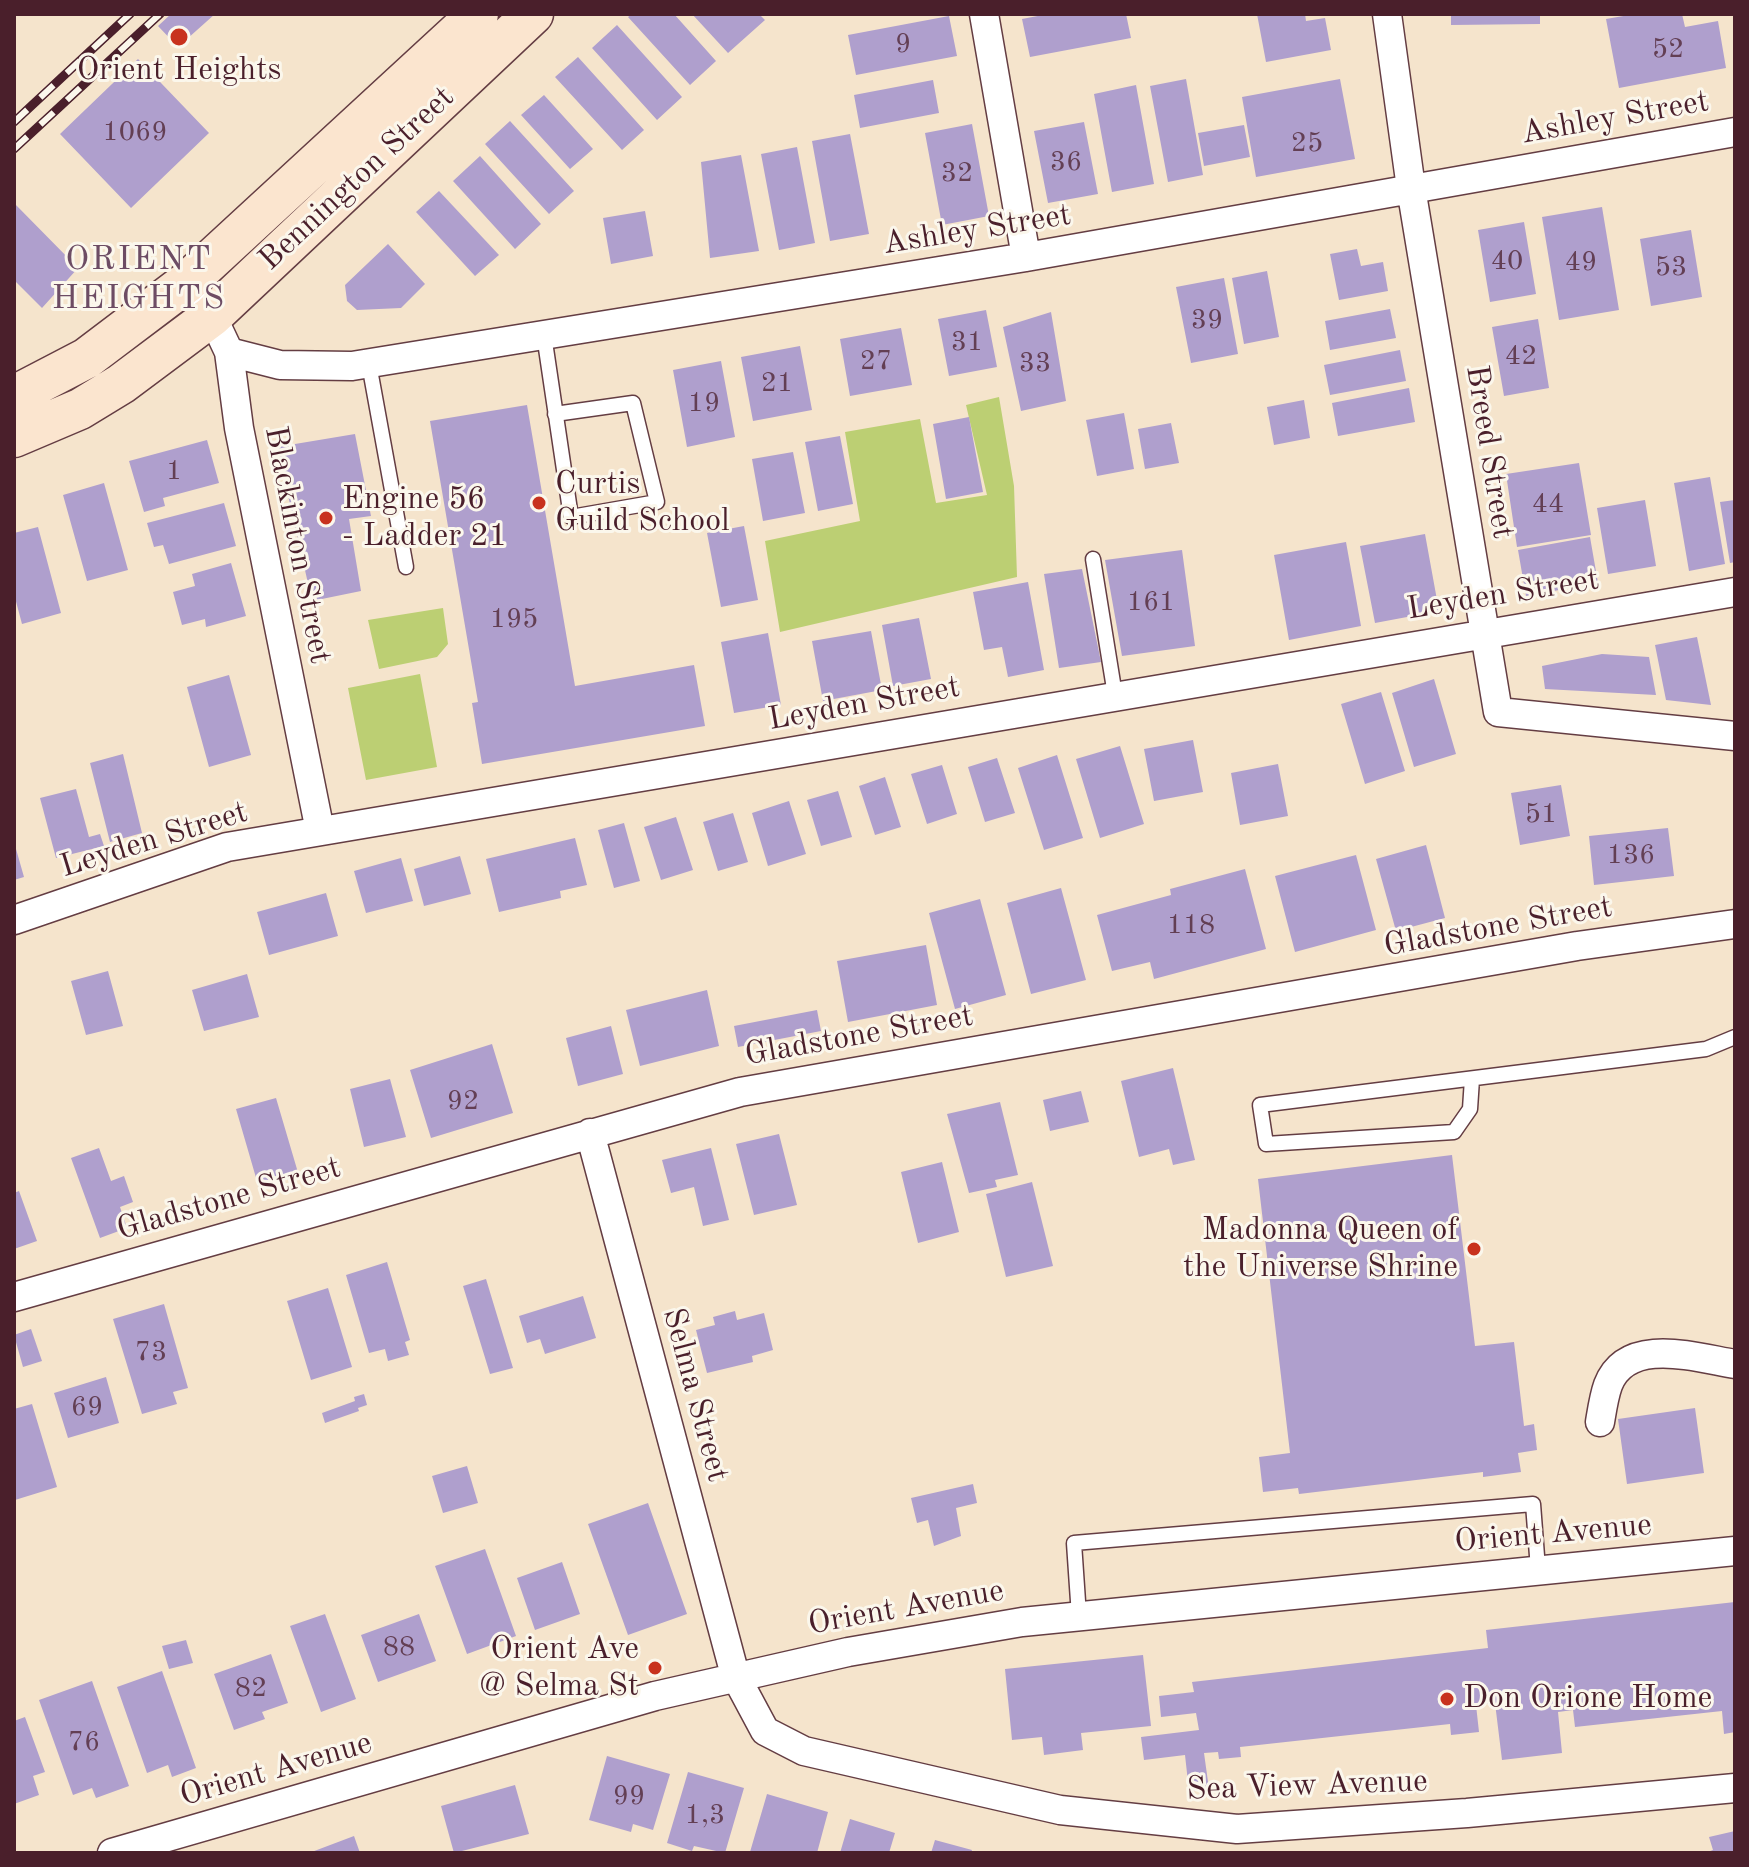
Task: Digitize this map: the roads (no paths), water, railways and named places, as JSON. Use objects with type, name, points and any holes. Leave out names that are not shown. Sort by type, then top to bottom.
[{"type":"main road","name":"Bennington Street","points":[[14,396],[87,358],[186,283],[478,14]]},
{"type":"main road","name":"Bennington Street","points":[[14,437],[80,409],[121,384],[212,316],[533,14]]},
{"type":"street","points":[[984,14],[1026,257]]},
{"type":"street","name":"Breed Street","points":[[1387,14],[1411,188],[1498,712],[1735,736]]},
{"type":"street","name":"Ashley Street","points":[[229,352],[302,367],[369,364],[1026,257],[1735,132]]},
{"type":"street","name":"Blackinton Street","points":[[186,283],[212,316],[229,352],[239,428],[320,831]]},
{"type":"street","name":"Leyden Street","points":[[14,920],[227,847],[1735,592]]},
{"type":"street","name":"Gladstone Street","points":[[14,1297],[740,1092],[1577,946],[1735,924]]},
{"type":"street","name":"Selma Street","points":[[590,1133],[735,1675]]},
{"type":"street","points":[[1600,1422],[1608,1383],[1619,1367],[1642,1354],[1671,1354],[1735,1364]]},
{"type":"street","name":"Orient Avenue","points":[[112,1853],[735,1675],[950,1633],[1079,1616],[1735,1551]]},
{"type":"street","name":"Sea View Avenue","points":[[735,1675],[765,1731],[804,1751],[1060,1810],[1168,1824],[1237,1829],[1467,1813],[1735,1788]]},
{"type":"lane","points":[[544,335],[555,414],[571,517],[657,502],[633,403],[555,414]]},
{"type":"lane","points":[[369,364],[406,567]]},
{"type":"lane","points":[[1093,559],[1115,695]]},
{"type":"lane","points":[[1472,1079],[1470,1109],[1454,1132],[1266,1144],[1260,1105],[1706,1049],[1735,1037]]},
{"type":"lane","points":[[1079,1616],[1074,1543],[1533,1504],[1538,1569]]},
{"type":"railway","points":[[14,122],[130,14]]},
{"type":"railway","points":[[14,149],[160,14]]},
{"type":"place","name":"Orient Heights","points":[[179,37]]},
{"type":"place","name":"Curtis Guild School","points":[[539,503]]},
{"type":"place","name":"Engine 56 - Ladder 21","points":[[326,518]]},
{"type":"place","name":"Madonna Queen of the Universe Shrine","points":[[1474,1249]]},
{"type":"place","name":"Orient Ave @ Selma St","points":[[655,1668]]},
{"type":"place","name":"Don Orione Home","points":[[1447,1699]]},
{"type":"district","name":"ORIENT HEIGHTS","points":[[139,280]]}]
